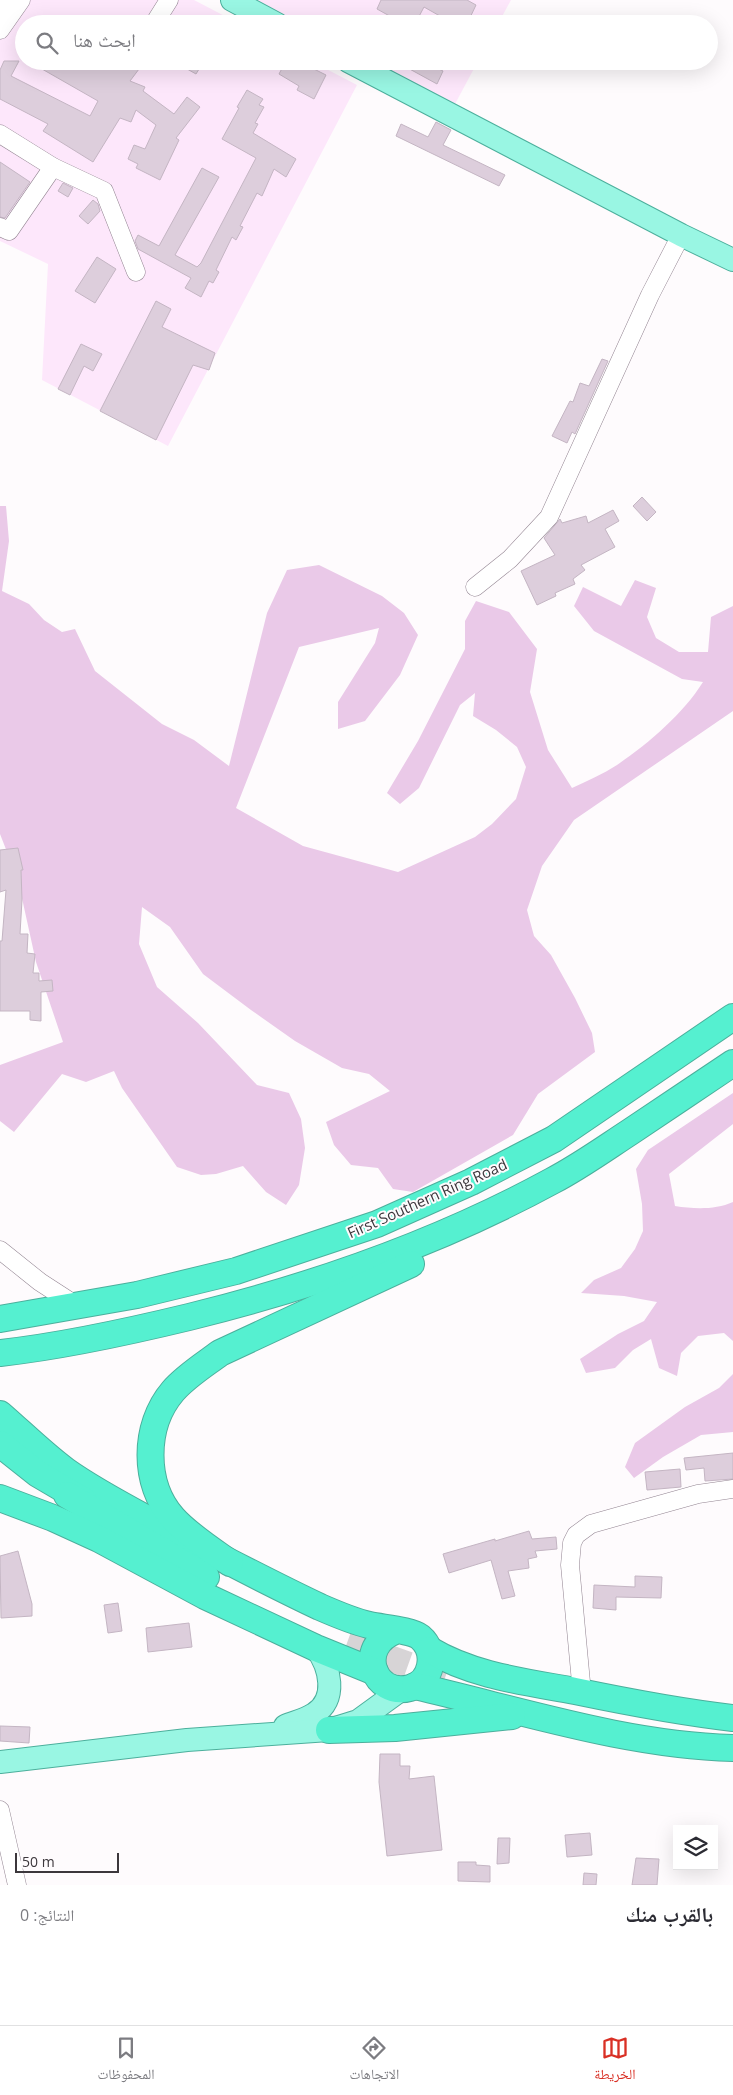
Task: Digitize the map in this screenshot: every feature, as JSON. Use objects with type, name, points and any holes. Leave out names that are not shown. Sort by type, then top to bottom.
[{"type":"highway","name":"First Southern Ring Road","points":[[0,1319],[137,1296],[236,1271],[377,1224],[471,1182],[554,1139],[733,1017]]},
{"type":"highway","points":[[0,1353],[159,1325],[289,1289],[393,1255],[478,1218],[580,1166],[733,1062]]},
{"type":"highway","points":[[230,1563],[174,1519],[158,1492],[150,1454],[153,1431],[160,1411],[172,1392],[192,1373],[220,1352],[448,1245],[552,1181]]},
{"type":"highway","points":[[0,1414],[66,1470],[118,1503],[230,1563],[334,1613],[396,1631]]},
{"type":"highway","points":[[0,1444],[77,1503],[198,1573],[261,1606],[347,1643]]},
{"type":"highway","points":[[38,1474],[74,1496],[191,1557],[352,1633],[363,1643],[374,1669],[387,1685],[531,1714],[648,1741],[698,1747],[733,1748]]},
{"type":"highway","points":[[0,1497],[126,1541],[198,1573]]},
{"type":"highway","points":[[0,1497],[99,1539],[205,1596],[316,1648],[374,1669]]},
{"type":"highway","points":[[374,1669],[374,1649],[379,1641],[386,1634],[404,1630],[420,1637],[430,1650],[448,1660],[479,1671],[582,1693],[687,1712],[733,1718]]},
{"type":"highway","points":[[408,1688],[422,1681],[430,1667],[430,1650]]},
{"type":"highway","points":[[445,1678],[548,1704],[684,1728],[733,1732]]},
{"type":"highway","points":[[329,1730],[395,1728],[531,1714]]},
{"type":"main road","points":[[232,0],[260,15]]},
{"type":"main road","points":[[365,70],[680,235],[733,260]]},
{"type":"main road","points":[[278,1728],[312,1716],[326,1701],[330,1689],[328,1675],[324,1660],[316,1648]]},
{"type":"main road","points":[[187,1740],[212,1733],[324,1723],[347,1717],[363,1705],[374,1669]]},
{"type":"main road","points":[[0,1762],[187,1740],[329,1730],[358,1720],[408,1688]]},
{"type":"street","points":[[0,5],[3,0]]},
{"type":"street","points":[[0,30],[21,0]]},
{"type":"street","points":[[159,15],[169,0]]},
{"type":"street","points":[[0,134],[53,167],[104,191],[136,272]]},
{"type":"street","points":[[0,226],[9,231],[53,167]]},
{"type":"street","points":[[475,587],[510,559],[548,517],[650,295],[680,235]]},
{"type":"street","points":[[0,1250],[40,1282],[77,1306]]},
{"type":"street","points":[[582,1693],[570,1574],[572,1543],[576,1536],[591,1524],[698,1494],[733,1489]]},
{"type":"street","points":[[0,1810],[17,1885]]},
{"type":"shaded area","points":[[0,0],[194,0],[223,15],[15,15],[15,70],[328,70],[357,85],[168,446],[42,380],[48,264],[0,241]]},
{"type":"shaded area","points":[[252,0],[511,0],[503,15],[281,15]]},
{"type":"shaded area","points":[[389,70],[473,70],[455,104]]},
{"type":"shaded area","points":[[0,506],[6,506],[9,541],[2,591],[29,604],[44,620],[62,632],[75,629],[95,671],[162,724],[194,740],[229,766],[267,613],[287,570],[319,565],[382,596],[404,613],[418,635],[400,675],[365,721],[338,729],[338,702],[375,643],[379,628],[299,647],[236,808],[303,846],[398,872],[475,837],[492,824],[516,799],[526,767],[517,747],[496,730],[473,716],[475,693],[460,705],[419,788],[400,804],[387,793],[418,741],[465,649],[465,621],[476,601],[509,612],[537,649],[530,692],[548,750],[572,788],[612,768],[641,747],[675,717],[703,682],[682,679],[594,631],[574,606],[583,587],[621,606],[635,580],[656,588],[647,617],[656,638],[679,652],[708,652],[711,617],[733,606],[733,711],[574,820],[542,866],[527,910],[534,936],[551,955],[575,998],[592,1033],[595,1052],[538,1094],[513,1135],[413,1192],[393,1189],[378,1168],[351,1165],[334,1145],[326,1122],[390,1091],[369,1074],[342,1068],[295,1041],[251,1010],[203,974],[170,927],[142,907],[139,944],[157,987],[198,1023],[257,1085],[289,1093],[301,1119],[305,1148],[299,1185],[286,1205],[266,1192],[243,1166],[216,1174],[201,1175],[177,1167],[122,1088],[114,1071],[86,1082],[62,1074],[14,1132],[0,1121],[0,1065],[63,1042],[36,962],[18,880],[0,834]]},
{"type":"shaded area","points":[[733,1093],[733,1124],[669,1174],[675,1206],[704,1208],[726,1205],[733,1202],[733,1341],[724,1333],[698,1336],[681,1353],[677,1376],[659,1368],[651,1339],[633,1350],[615,1368],[586,1373],[580,1359],[618,1334],[644,1321],[657,1302],[624,1296],[581,1293],[594,1280],[621,1268],[635,1249],[643,1231],[642,1204],[636,1169],[648,1150]]},
{"type":"shaded area","points":[[733,1374],[733,1432],[701,1435],[663,1457],[634,1478],[625,1467],[635,1443],[685,1407],[719,1388]]},
{"type":"building","points":[[381,0],[467,0],[476,5],[471,15],[438,15],[424,7],[420,15],[388,15],[377,9]]},
{"type":"building","points":[[4,61],[15,61],[15,68],[11,76],[90,116],[98,101],[44,70],[138,70],[130,81],[145,87],[143,91],[174,114],[187,97],[200,107],[176,138],[179,140],[160,180],[136,168],[138,164],[128,159],[134,145],[145,149],[156,125],[136,110],[131,122],[120,118],[93,162],[43,131],[48,124],[0,99],[0,70]]},
{"type":"building","points":[[189,70],[198,70],[196,74]]},
{"type":"building","points":[[281,70],[316,70],[326,75],[314,99],[297,90],[299,86],[279,74]]},
{"type":"building","points":[[411,70],[443,71],[437,84]]},
{"type":"building","points":[[247,90],[263,99],[259,105],[264,107],[255,123],[258,124],[253,133],[296,159],[286,177],[274,169],[262,196],[257,193],[240,226],[243,227],[236,240],[232,237],[216,270],[219,272],[213,283],[209,281],[201,297],[185,288],[191,278],[138,249],[135,241],[138,235],[159,246],[202,168],[219,177],[175,255],[197,267],[201,263],[256,158],[222,139]]},
{"type":"building","points":[[436,122],[451,130],[443,145],[505,175],[499,186],[396,136],[401,124],[428,137]]},
{"type":"building","points":[[0,162],[30,182],[5,218],[0,217]]},
{"type":"building","points":[[63,183],[73,188],[68,197],[58,191]]},
{"type":"building","points":[[93,200],[98,204],[100,211],[88,224],[79,216]]},
{"type":"building","points":[[97,257],[116,269],[95,303],[75,291]]},
{"type":"building","points":[[156,301],[171,309],[162,327],[215,353],[209,370],[193,365],[156,440],[100,411]]},
{"type":"building","points":[[81,344],[102,354],[93,371],[84,366],[70,395],[58,389]]},
{"type":"building","points":[[602,359],[608,361],[575,434],[572,432],[567,443],[552,436],[570,401],[573,402],[580,383],[589,386]]},
{"type":"building","points":[[642,497],[656,512],[647,521],[633,506]]},
{"type":"building","points":[[613,510],[619,521],[605,529],[615,547],[581,565],[585,570],[573,579],[575,584],[555,593],[556,596],[537,605],[521,571],[555,555],[544,538],[560,519],[562,523],[586,516],[588,523]]},
{"type":"building","points":[[18,848],[23,870],[21,870],[20,934],[28,934],[27,953],[35,954],[33,973],[39,973],[39,981],[52,980],[53,991],[41,992],[41,1021],[30,1020],[30,1011],[0,1011],[0,941],[2,941],[6,890],[0,892],[0,850]]},
{"type":"building","points":[[733,1453],[733,1479],[705,1481],[704,1468],[686,1470],[684,1458]]},
{"type":"building","points":[[680,1469],[681,1487],[647,1490],[645,1472]]},
{"type":"building","points":[[529,1531],[532,1539],[556,1537],[557,1549],[535,1551],[537,1557],[528,1559],[529,1568],[508,1571],[515,1596],[502,1599],[491,1560],[449,1573],[443,1554]]},
{"type":"building","points":[[18,1551],[32,1604],[32,1616],[1,1618],[0,1556]]},
{"type":"building","points":[[635,1576],[662,1577],[661,1598],[616,1597],[616,1610],[593,1608],[594,1585],[635,1587]]},
{"type":"building","points":[[118,1603],[122,1631],[108,1633],[104,1605]]},
{"type":"building","points":[[189,1623],[192,1647],[148,1652],[146,1628]]},
{"type":"building","points":[[0,1726],[30,1727],[29,1743],[0,1741]]},
{"type":"building","points":[[380,1754],[400,1754],[400,1766],[410,1766],[409,1779],[434,1776],[442,1850],[387,1856],[379,1782]]},
{"type":"building","points":[[590,1833],[592,1855],[567,1857],[565,1835]]},
{"type":"building","points":[[498,1838],[510,1838],[509,1863],[497,1864]]},
{"type":"building","points":[[636,1858],[659,1859],[657,1885],[632,1885]]},
{"type":"building","points":[[458,1862],[476,1862],[476,1865],[490,1866],[490,1882],[458,1881]]},
{"type":"building","points":[[584,1873],[597,1874],[596,1885],[583,1885]]},
{"type":"tunnel","points":[[347,1643],[445,1678]]}]
